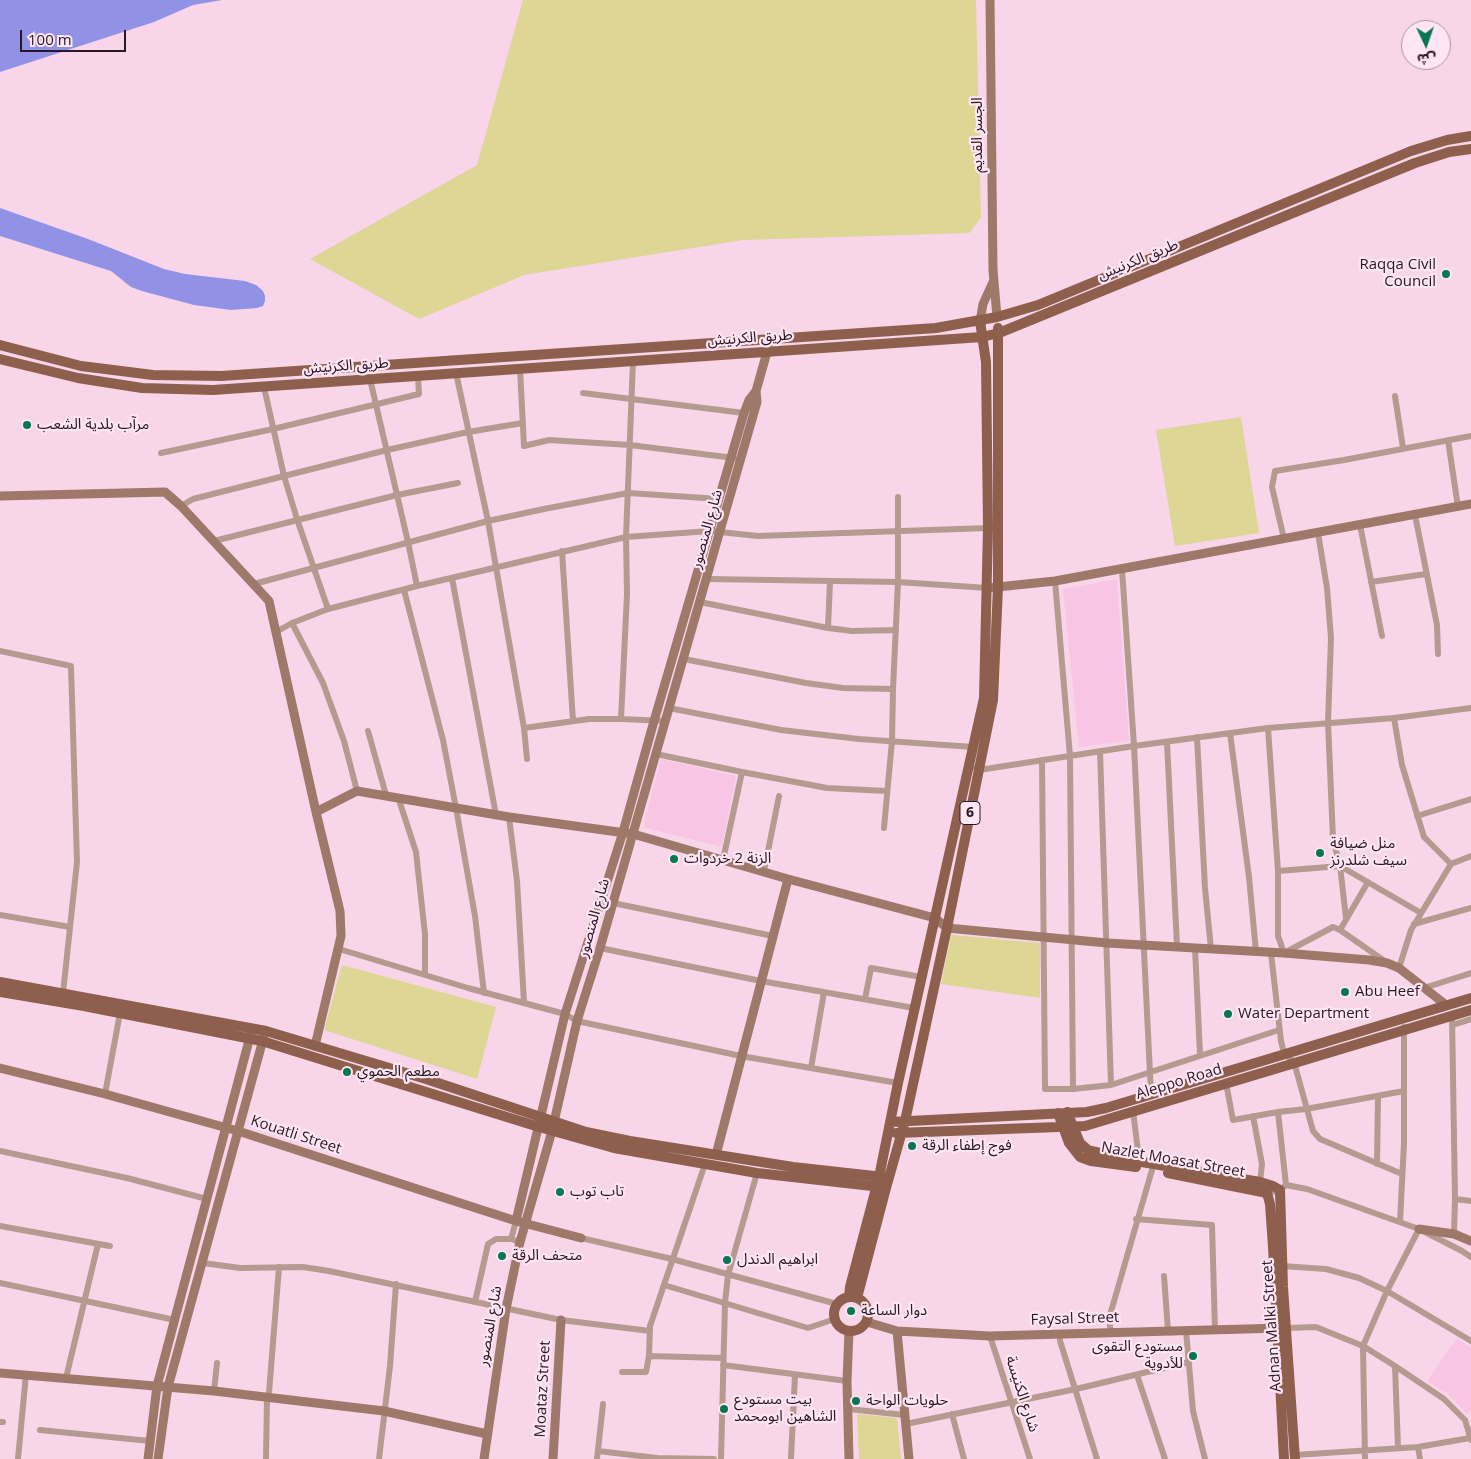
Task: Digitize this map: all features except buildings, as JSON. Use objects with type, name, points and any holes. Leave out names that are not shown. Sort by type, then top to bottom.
[{"type":"main road","name":"طريق الكرنيش","points":[[0,345],[81,366],[153,375],[221,376],[936,328],[980,321],[1038,305],[1411,151],[1446,140],[1471,136]]},
{"type":"main road","name":"طريق الكرنيش","points":[[0,358],[78,378],[142,388],[213,390],[982,337],[999,333],[1415,163],[1450,152],[1471,149]]},
{"type":"main road","name":"6","points":[[853,1298],[850,1286],[882,1182],[906,1121],[993,700],[993,588],[999,333],[997,317]]},
{"type":"main road","name":"6","points":[[882,1182],[888,1133],[898,1083],[984,698],[993,588],[988,528],[986,362],[980,321]]},
{"type":"main road","points":[[828,348],[829,335]]},
{"type":"main road","points":[[0,982],[62,993],[251,1033],[262,1042],[540,1122],[614,1148],[757,1173],[882,1182]]},
{"type":"main road","points":[[0,992],[120,1014],[251,1033],[266,1031],[426,1079],[540,1122]]},
{"type":"main road","name":"Aleppo Road","points":[[890,1122],[1087,1112],[1106,1108],[1471,998]]},
{"type":"main road","name":"Aleppo Road","points":[[888,1133],[1068,1127],[1092,1124],[1404,1030],[1453,1020],[1471,1010]]},
{"type":"main road","name":"Nazlet Moasat Street","points":[[1063,1113],[1068,1127],[1069,1143],[1080,1157],[1091,1161],[1152,1170],[1267,1193]]},
{"type":"main road","points":[[553,1126],[882,1182]]},
{"type":"main road","name":"Nazlet Moasat Street","points":[[1068,1127],[1088,1150],[1136,1161],[1260,1182],[1283,1188]]},
{"type":"main road","name":"Adnan Malki Street","points":[[1283,1188],[1282,1328],[1284,1459]]},
{"type":"main road","name":"Adnan Malki Street","points":[[1267,1193],[1270,1204],[1295,1457]]},
{"type":"main road","points":[[853,1298],[863,1302],[867,1308],[867,1322],[856,1331],[843,1330],[835,1320],[834,1309],[837,1304],[853,1298]]},
{"type":"street","name":"الجسر القديم","points":[[990,0],[992,270],[997,317]]},
{"type":"street","points":[[1471,149],[1471,156]]},
{"type":"street","points":[[980,321],[983,304],[993,282]]},
{"type":"street","name":"شارع المنصور","points":[[484,1459],[516,1240],[540,1122],[566,1014],[623,832],[710,531],[720,499],[757,402],[756,391],[769,340]]},
{"type":"street","points":[[621,719],[627,594],[626,537],[633,361]]},
{"type":"street","points":[[520,369],[524,446],[549,440],[630,445],[736,459]]},
{"type":"street","points":[[456,373],[488,521],[528,759]]},
{"type":"street","points":[[161,453],[273,429],[419,394],[418,376]]},
{"type":"street","points":[[370,379],[417,586]]},
{"type":"street","points":[[264,387],[296,520],[328,609]]},
{"type":"street","name":"شارع المنصور","points":[[520,1222],[553,1126],[577,1021],[614,902],[720,533],[744,413],[749,400],[756,391]]},
{"type":"street","points":[[583,394],[744,413]]},
{"type":"street","points":[[1395,396],[1403,448]]},
{"type":"street","points":[[181,506],[194,499],[387,450],[468,432],[523,423]]},
{"type":"street","points":[[1284,539],[1272,487],[1274,471],[1471,436]]},
{"type":"street","points":[[1448,440],[1458,507]]},
{"type":"street","points":[[214,541],[397,495],[458,483]]},
{"type":"street","points":[[0,496],[165,492],[181,506],[270,601],[316,812],[340,911],[341,936],[339,949],[315,1046]]},
{"type":"street","points":[[254,584],[488,521],[628,493],[720,499]]},
{"type":"street","points":[[884,828],[892,741],[898,582],[898,498]]},
{"type":"street","points":[[707,579],[898,582],[993,588],[1055,581],[1471,504]]},
{"type":"street","points":[[1415,515],[1437,625],[1438,654]]},
{"type":"street","points":[[1360,525],[1382,636]]},
{"type":"street","points":[[276,632],[292,623],[328,609],[626,537],[710,531],[758,536],[988,528]]},
{"type":"street","points":[[1318,533],[1327,588],[1331,638],[1328,722],[1333,840],[1340,866],[1346,918]]},
{"type":"street","points":[[562,552],[573,721]]},
{"type":"street","points":[[1122,569],[1134,746],[1151,1094]]},
{"type":"street","points":[[1371,582],[1426,574]]},
{"type":"street","points":[[452,578],[496,814]]},
{"type":"street","points":[[828,628],[830,581]]},
{"type":"street","points":[[1055,581],[1070,756],[1073,1089]]},
{"type":"street","points":[[404,590],[443,740],[475,916],[484,993]]},
{"type":"street","points":[[700,602],[828,628],[852,631],[896,630]]},
{"type":"street","points":[[292,623],[323,683],[344,741],[357,792]]},
{"type":"street","points":[[0,651],[71,666],[77,862],[62,993]]},
{"type":"street","points":[[684,659],[815,684],[843,688],[893,689]]},
{"type":"street","points":[[669,708],[781,730],[973,747]]},
{"type":"street","points":[[969,764],[979,770],[1268,728],[1394,718],[1471,708]]},
{"type":"street","points":[[1394,718],[1402,765],[1424,837],[1452,864]]},
{"type":"street","points":[[524,728],[573,721],[621,719],[666,722]]},
{"type":"street","points":[[1268,728],[1278,871],[1278,936],[1284,953]]},
{"type":"street","points":[[368,731],[386,795]]},
{"type":"street","points":[[1230,733],[1249,877],[1256,952]]},
{"type":"street","points":[[1197,738],[1211,949]]},
{"type":"street","points":[[1167,742],[1177,946]]},
{"type":"street","points":[[1100,751],[1111,1085]]},
{"type":"street","points":[[656,754],[827,788],[887,791]]},
{"type":"street","points":[[1042,760],[1045,1089],[1073,1089],[1111,1085],[1200,1054],[1279,1030]]},
{"type":"street","points":[[723,860],[742,772]]},
{"type":"street","points":[[316,812],[357,792],[386,795],[509,817],[623,832],[935,918],[947,928],[1107,943],[1284,953],[1387,963]]},
{"type":"street","points":[[764,872],[780,796]]},
{"type":"street","points":[[398,798],[416,852],[425,934],[425,974]]},
{"type":"street","points":[[1417,816],[1471,799]]},
{"type":"street","points":[[509,817],[517,881],[524,1002]]},
{"type":"street","points":[[1399,968],[1414,924],[1452,864],[1471,856]]},
{"type":"street","points":[[1278,871],[1340,866],[1421,913]]},
{"type":"street","points":[[716,1155],[788,879]]},
{"type":"street","points":[[1340,930],[1368,882]]},
{"type":"street","points":[[614,902],[773,936]]},
{"type":"street","points":[[1414,924],[1471,908]]},
{"type":"street","points":[[0,915],[70,927]]},
{"type":"street","points":[[1284,953],[1333,927],[1387,963],[1399,968],[1446,1005]]},
{"type":"street","points":[[600,948],[761,981],[914,1008]]},
{"type":"street","points":[[1194,948],[1200,1054]]},
{"type":"street","points":[[339,949],[484,993],[566,1014],[577,1021],[741,1056],[898,1083]]},
{"type":"street","points":[[1271,953],[1279,1030],[1284,1053],[1294,1062],[1313,1131],[1320,1139],[1402,1174]]},
{"type":"street","points":[[865,998],[872,968],[921,977]]},
{"type":"street","points":[[1424,988],[1471,973]]},
{"type":"street","points":[[811,1068],[824,992]]},
{"type":"street","points":[[105,1094],[120,1014]]},
{"type":"street","points":[[1400,1222],[1404,1143],[1403,1018]]},
{"type":"street","points":[[1454,1234],[1453,1020],[1471,1019]]},
{"type":"street","points":[[158,1459],[168,1387],[266,1031]]},
{"type":"street","points":[[148,1459],[157,1386],[251,1033]]},
{"type":"street","name":"Kouatli Street","points":[[0,1068],[105,1094],[238,1131],[520,1222],[581,1238]]},
{"type":"street","points":[[1226,1083],[1233,1120],[1404,1091]]},
{"type":"street","points":[[1377,1164],[1378,1096]]},
{"type":"street","points":[[1133,1112],[1138,1151],[1136,1161]]},
{"type":"street","points":[[1278,1112],[1283,1188]]},
{"type":"street","points":[[1253,1116],[1262,1164],[1260,1182]]},
{"type":"street","points":[[0,1151],[127,1178],[208,1199]]},
{"type":"street","points":[[622,1372],[646,1372],[649,1356],[650,1326],[705,1164]]},
{"type":"street","points":[[1110,1332],[1110,1315],[1136,1218],[1152,1170]]},
{"type":"street","points":[[721,1459],[724,1303],[728,1275],[757,1173]]},
{"type":"street","name":"Nazlet Moasat Street","points":[[1267,1193],[1283,1188],[1307,1189],[1419,1229],[1471,1257]]},
{"type":"street","points":[[1455,1199],[1471,1201]]},
{"type":"street","points":[[1136,1218],[1212,1224],[1215,1330]]},
{"type":"street","points":[[0,1226],[110,1246]]},
{"type":"street","points":[[1366,1459],[1363,1346],[1387,1291],[1419,1229],[1454,1234],[1471,1242]]},
{"type":"street","points":[[581,1238],[672,1259],[837,1304]]},
{"type":"street","points":[[475,1302],[486,1247],[490,1242],[496,1240],[516,1240]]},
{"type":"street","points":[[66,1378],[98,1244]]},
{"type":"street","points":[[203,1263],[240,1268],[303,1267],[396,1284],[561,1320],[650,1331]]},
{"type":"street","points":[[1282,1266],[1326,1269],[1359,1278],[1387,1291],[1471,1341]]},
{"type":"street","points":[[266,1459],[267,1397],[269,1393],[279,1267]]},
{"type":"street","points":[[1164,1276],[1168,1331]]},
{"type":"street","points":[[0,1283],[175,1320]]},
{"type":"street","points":[[379,1459],[396,1284]]},
{"type":"street","points":[[664,1285],[808,1328],[835,1320]]},
{"type":"street","name":"Moataz Street","points":[[553,1459],[561,1320]]},
{"type":"street","name":"Faysal Street","points":[[867,1322],[898,1331],[990,1336],[1282,1328]]},
{"type":"street","points":[[1282,1328],[1316,1327],[1363,1346],[1444,1399],[1468,1418],[1471,1439],[1418,1447],[1295,1457]]},
{"type":"street","points":[[1186,1330],[1193,1412],[1205,1459]]},
{"type":"street","points":[[849,1331],[847,1381],[849,1459]]},
{"type":"street","points":[[898,1331],[909,1459]]},
{"type":"street","points":[[1060,1334],[1060,1341],[1097,1459]]},
{"type":"street","name":"شارع الكنيسة","points":[[990,1336],[1030,1459]]},
{"type":"street","points":[[649,1356],[723,1358]]},
{"type":"street","points":[[214,1391],[217,1362]]},
{"type":"street","points":[[848,1409],[905,1419],[952,1414],[1076,1389],[1189,1362]]},
{"type":"street","points":[[723,1365],[847,1381]]},
{"type":"street","points":[[1395,1366],[1398,1448]]},
{"type":"street","points":[[0,1373],[214,1391],[384,1411],[487,1434]]},
{"type":"street","points":[[18,1459],[26,1374]]},
{"type":"street","points":[[1137,1374],[1165,1459]]},
{"type":"street","points":[[791,1459],[795,1375]]},
{"type":"street","points":[[597,1459],[603,1404]]},
{"type":"street","points":[[952,1414],[964,1459]]},
{"type":"street","points":[[40,1430],[150,1441]]},
{"type":"street","points":[[1418,1447],[1420,1459]]},
{"type":"street","points":[[598,1451],[657,1459],[714,1459]]},
{"type":"shaded area","points":[[523,0],[976,0],[981,218],[969,233],[743,240],[524,275],[419,319],[310,259],[477,165]]},
{"type":"shaded area","points":[[1241,417],[1259,533],[1175,546],[1156,430]]},
{"type":"shaded area","points":[[1117,579],[1129,741],[1079,747],[1063,589]]},
{"type":"shaded area","points":[[661,759],[736,776],[722,847],[646,828],[644,823]]},
{"type":"shaded area","points":[[951,935],[1040,943],[1040,998],[941,984]]},
{"type":"shaded area","points":[[342,965],[496,1007],[477,1079],[324,1030]]},
{"type":"shaded area","points":[[1457,1338],[1471,1348],[1471,1411],[1467,1414],[1447,1393],[1427,1381]]},
{"type":"shaded area","points":[[857,1414],[897,1418],[901,1459],[859,1459]]},
{"type":"water","points":[[0,0],[222,0],[193,5],[154,22],[0,72]]},
{"type":"water","points":[[0,208],[88,239],[164,269],[185,274],[245,281],[256,285],[263,291],[265,301],[263,306],[257,308],[231,310],[194,305],[142,291],[131,287],[111,271],[0,236]]},
{"type":"place","name":"Raqqa Civil Council","points":[[1446,274]]},
{"type":"place","name":"مرآب بلدية الشعب","points":[[27,425]]},
{"type":"place","name":"منل ضيافة سيف شلدرنز","points":[[1320,853]]},
{"type":"place","name":"الزنة 2 خردوات","points":[[674,859]]},
{"type":"place","name":"Abu Heef","points":[[1345,992]]},
{"type":"place","name":"Water Department","points":[[1228,1014]]},
{"type":"place","name":"مطعم الحموي","points":[[347,1072]]},
{"type":"place","name":"فوج إطفاء الرقة","points":[[912,1146]]},
{"type":"place","name":"تاب توب","points":[[560,1192]]},
{"type":"place","name":"متحف الرقة","points":[[502,1256]]},
{"type":"place","name":"ابراهيم الدندل","points":[[727,1260]]},
{"type":"place","name":"دوار الساعة","points":[[851,1311]]},
{"type":"place","name":"مستودع التقوى للأدوية","points":[[1193,1356]]},
{"type":"place","name":"حلويات الواحة","points":[[856,1401]]},
{"type":"place","name":"بيت مستودع الشاهين ابومحمد","points":[[724,1409]]}]
